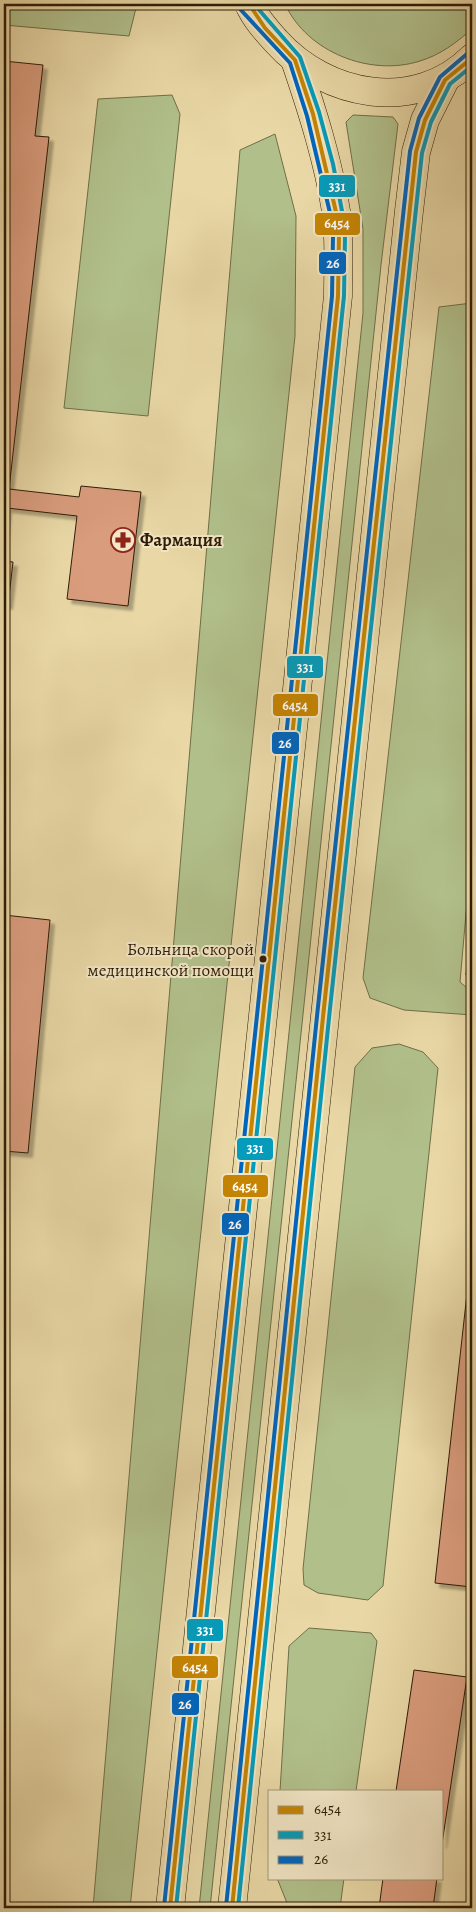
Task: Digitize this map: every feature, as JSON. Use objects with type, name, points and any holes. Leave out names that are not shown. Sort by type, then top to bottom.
[{"type":"main road","points":[[248,6],[265,28],[295,60],[335,84],[358,91],[389,92],[417,90],[445,80],[472,58]]},
{"type":"main road","points":[[170,1908],[338,296],[339,236],[328,166],[295,60]]},
{"type":"main road","points":[[232,1908],[409,211],[416,152],[425,120],[445,80]]},
{"type":"green space","points":[[4,4],[137,4],[129,36],[4,25]]},
{"type":"green space","points":[[285,4],[472,4],[472,29],[448,48],[420,61],[401,65],[381,66],[361,63],[324,47],[308,35],[295,21]]},
{"type":"green space","points":[[172,95],[180,114],[148,416],[64,408],[98,99]]},
{"type":"green space","points":[[353,115],[393,117],[398,124],[381,265],[210,1908],[199,1908],[363,313],[363,229],[346,122]]},
{"type":"green space","points":[[275,134],[296,216],[295,336],[130,1908],[93,1908],[240,150]]},
{"type":"green space","points":[[472,303],[472,845],[460,982],[467,988],[472,989],[472,1015],[404,1010],[370,998],[363,978],[439,307]]},
{"type":"green space","points":[[399,1044],[423,1052],[438,1068],[383,1586],[368,1600],[318,1593],[304,1585],[303,1569],[355,1067],[372,1048]]},
{"type":"green space","points":[[309,1628],[371,1633],[377,1641],[356,1790],[280,1790],[289,1646]]},
{"type":"green space","points":[[278,1880],[344,1880],[340,1908],[289,1908]]},
{"type":"building","points":[[4,61],[43,65],[35,136],[49,137],[9,489],[79,497],[81,486],[141,492],[128,606],[67,599],[77,516],[7,508],[4,536]]},
{"type":"building","points":[[4,561],[13,562],[8,605],[4,604]]},
{"type":"building","points":[[4,915],[50,920],[28,1153],[4,1151]]},
{"type":"building","points":[[472,920],[472,975],[466,975]]},
{"type":"building","points":[[472,1248],[472,1587],[435,1583]]},
{"type":"building","points":[[414,1670],[467,1677],[444,1831],[444,1790],[396,1790]]},
{"type":"building","points":[[383,1880],[437,1880],[433,1908],[379,1908]]},
{"type":"transit line","name":"6454","points":[[170,1908],[338,296],[339,236],[336,212],[313,114],[295,60],[265,28],[249,4]]},
{"type":"transit line","name":"331","points":[[176,1908],[344,296],[345,236],[342,211],[333,164],[319,112],[300,57],[254,4]]},
{"type":"transit line","name":"26","points":[[164,1907],[332,296],[333,236],[330,213],[307,116],[290,63],[240,9]]},
{"type":"transit line","name":"26","points":[[226,1907],[317,1016],[410,151],[419,118],[440,77],[468,53]]},
{"type":"transit line","name":"6454","points":[[232,1908],[323,1017],[416,152],[425,120],[445,80],[472,58]]},
{"type":"transit line","name":"331","points":[[238,1908],[329,1018],[422,153],[431,122],[450,84],[472,66]]},
{"type":"place","name":"Фармация","points":[[123,540]]},
{"type":"place","name":"Больница скорой медицинской помощи","points":[[263,959]]}]
